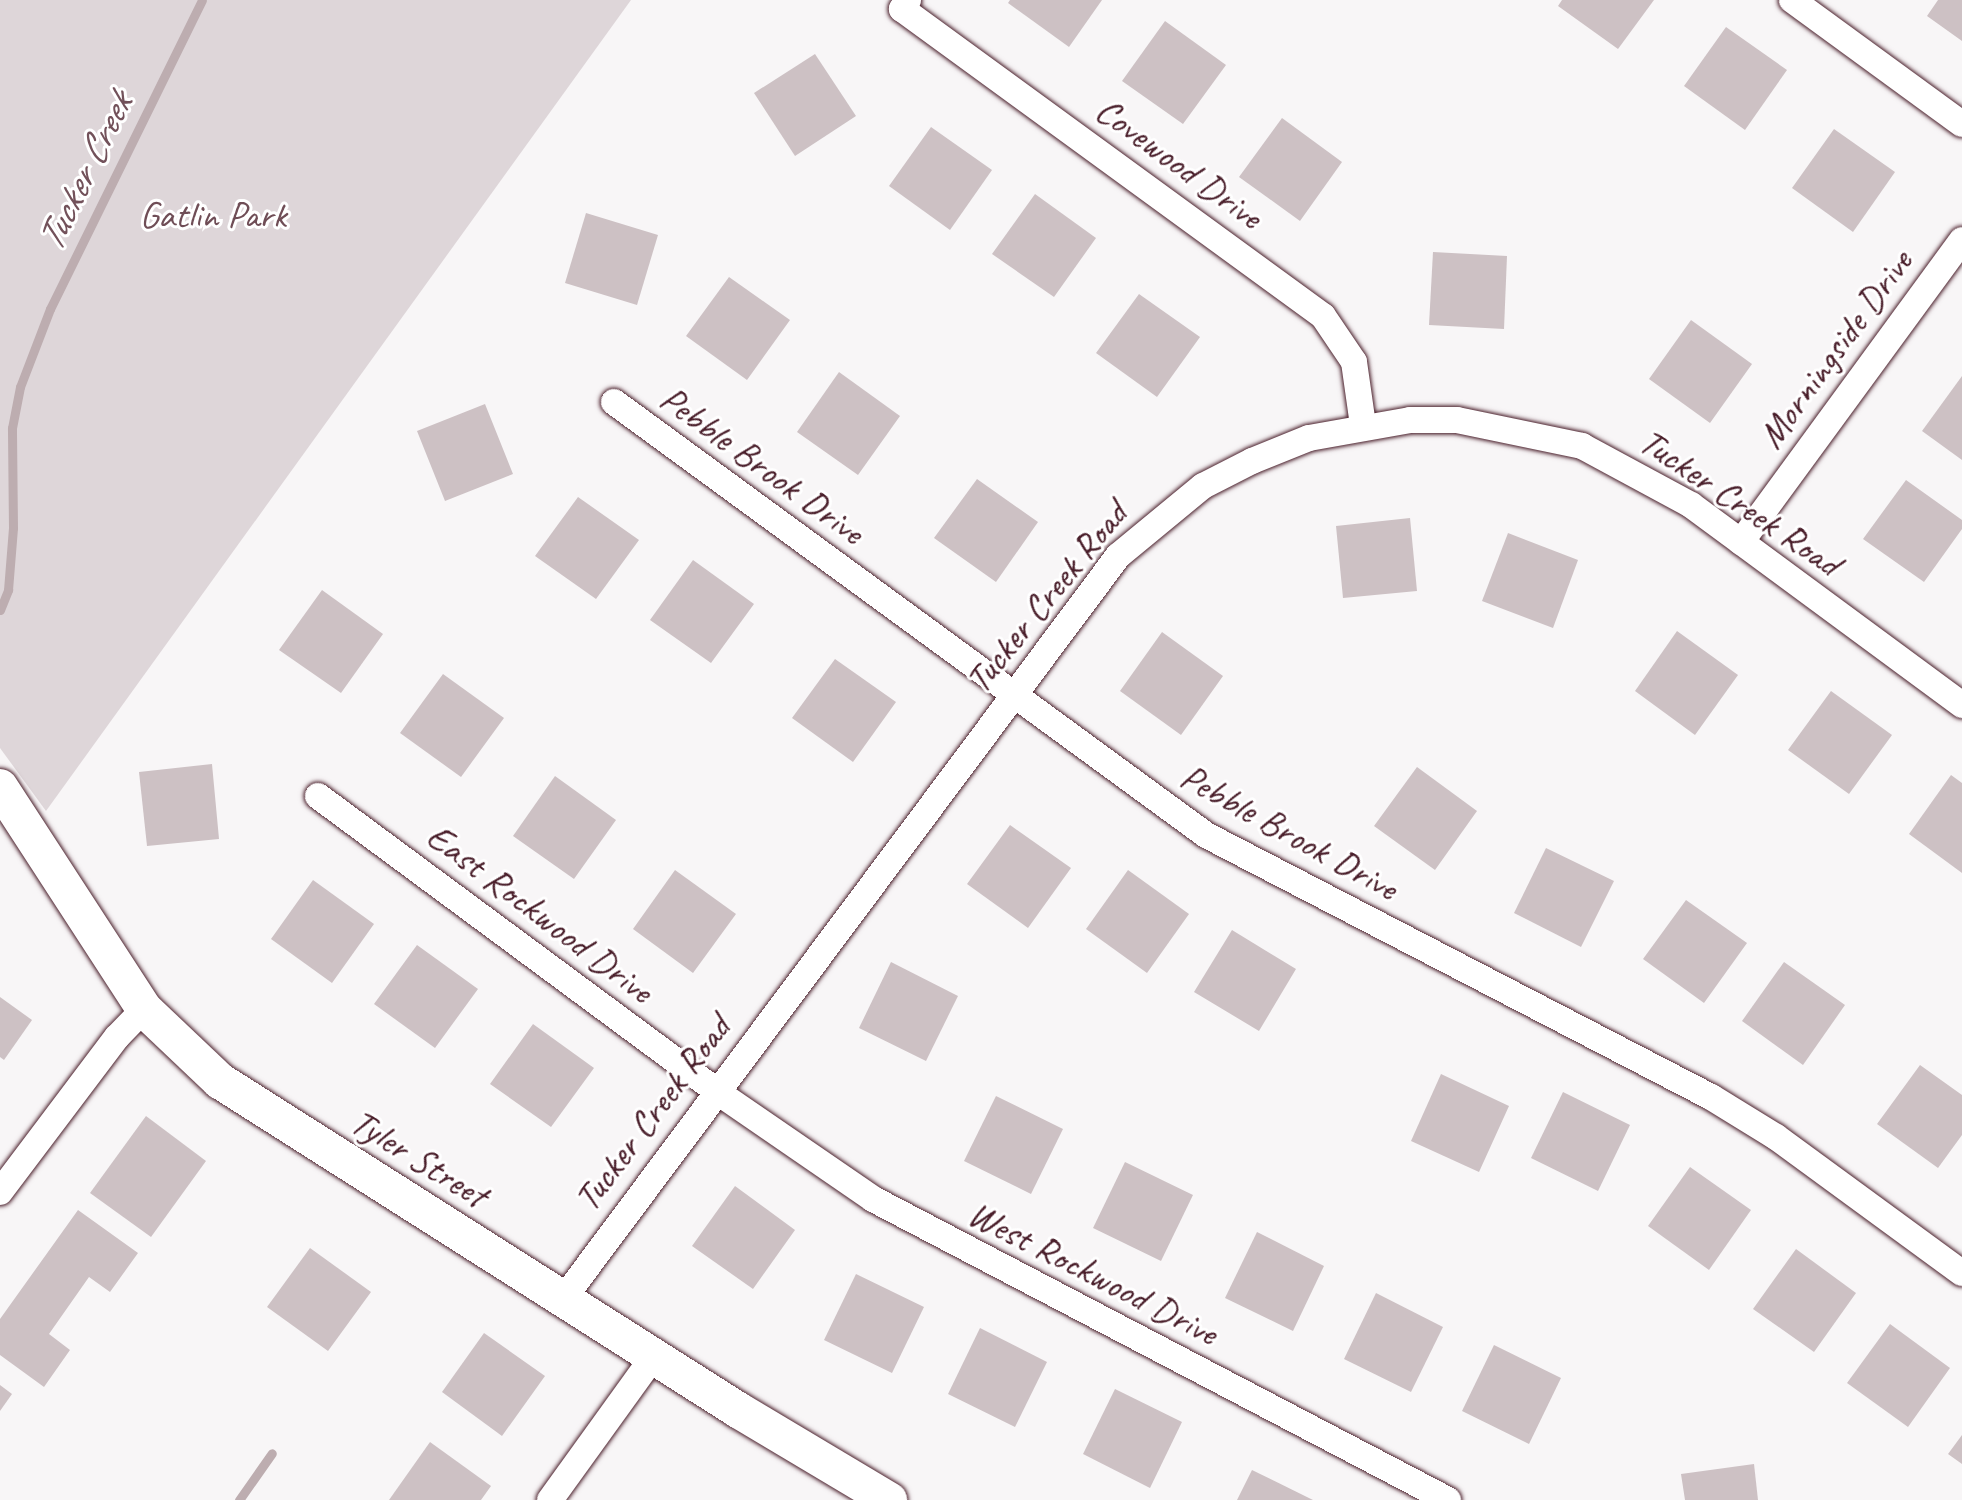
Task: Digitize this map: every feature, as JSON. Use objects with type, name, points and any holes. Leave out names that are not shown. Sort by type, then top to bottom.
[{"type":"street","name":"Covewood Drive","points":[[908,0],[902,9],[1323,316],[1354,362],[1363,425]]},
{"type":"street","points":[[1792,0],[1962,124]]},
{"type":"street","name":"Morningside Drive","points":[[1741,542],[1962,240]]},
{"type":"street","name":"Pebble Brook Drive","points":[[614,402],[1206,835],[1724,1105],[1962,1273]]},
{"type":"street","name":"Tucker Creek Road","points":[[564,1298],[1118,556],[1155,521],[1203,486],[1252,461],[1309,438],[1363,425],[1457,420],[1582,446],[1638,472],[1741,542],[1962,705]]},
{"type":"street","name":"Tyler Street","points":[[0,787],[144,1009],[220,1081],[654,1356],[889,1500]]},
{"type":"street","name":"East Rockwood Drive","points":[[318,796],[716,1091]]},
{"type":"street","points":[[0,1192],[117,1037],[144,1009]]},
{"type":"street","name":"West Rockwood Drive","points":[[716,1091],[862,1192],[943,1238],[1448,1500]]},
{"type":"street","points":[[550,1500],[654,1356]]},
{"type":"green space","name":"Gatlin Park","points":[[0,0],[631,0],[46,811],[0,748]]},
{"type":"building","points":[[1010,0],[1102,0],[1069,47],[1008,3]]},
{"type":"building","points":[[1562,0],[1654,0],[1618,49],[1558,6]]},
{"type":"building","points":[[1938,0],[1962,0],[1962,41],[1927,16]]},
{"type":"building","points":[[1165,21],[1226,65],[1183,124],[1122,81]]},
{"type":"building","points":[[1726,27],[1787,70],[1745,130],[1684,86]]},
{"type":"building","points":[[815,54],[856,116],[795,156],[754,93]]},
{"type":"building","points":[[1282,118],[1342,162],[1300,221],[1239,177]]},
{"type":"building","points":[[931,127],[992,170],[950,230],[889,186]]},
{"type":"building","points":[[1834,129],[1895,172],[1853,232],[1792,188]]},
{"type":"building","points":[[1035,194],[1096,238],[1054,297],[992,254]]},
{"type":"building","points":[[586,213],[658,235],[637,305],[565,283]]},
{"type":"building","points":[[1433,252],[1507,256],[1504,329],[1429,325]]},
{"type":"building","points":[[729,277],[790,320],[747,380],[686,336]]},
{"type":"building","points":[[1139,294],[1200,337],[1157,397],[1096,353]]},
{"type":"building","points":[[1691,320],[1752,364],[1710,423],[1649,379]]},
{"type":"building","points":[[839,372],[900,416],[858,475],[797,432]]},
{"type":"building","points":[[1962,376],[1962,460],[1922,431]]},
{"type":"building","points":[[485,404],[513,474],[445,501],[417,431]]},
{"type":"building","points":[[977,479],[1038,522],[996,582],[934,538]]},
{"type":"building","points":[[1906,480],[1962,520],[1962,529],[1924,582],[1863,539]]},
{"type":"building","points":[[578,497],[639,540],[596,599],[535,556]]},
{"type":"building","points":[[1410,518],[1417,591],[1343,598],[1336,526]]},
{"type":"building","points":[[1508,533],[1578,560],[1553,628],[1482,601]]},
{"type":"building","points":[[693,560],[754,604],[711,663],[650,620]]},
{"type":"building","points":[[322,590],[383,634],[341,693],[279,650]]},
{"type":"building","points":[[1677,631],[1738,675],[1695,735],[1635,691]]},
{"type":"building","points":[[1162,632],[1223,676],[1181,735],[1120,691]]},
{"type":"building","points":[[835,659],[896,702],[853,762],[792,718]]},
{"type":"building","points":[[443,674],[504,718],[461,777],[400,733]]},
{"type":"building","points":[[1831,691],[1892,735],[1849,794],[1788,750]]},
{"type":"building","points":[[212,764],[219,839],[147,846],[139,772]]},
{"type":"building","points":[[1417,767],[1477,811],[1435,870],[1374,826]]},
{"type":"building","points":[[1951,775],[1962,783],[1962,873],[1909,834]]},
{"type":"building","points":[[555,776],[616,820],[574,879],[513,836]]},
{"type":"building","points":[[1010,825],[1071,868],[1028,928],[967,884]]},
{"type":"building","points":[[1546,848],[1614,881],[1581,947],[1514,913]]},
{"type":"building","points":[[675,870],[736,914],[693,973],[633,929]]},
{"type":"building","points":[[1128,870],[1189,914],[1147,973],[1086,929]]},
{"type":"building","points":[[313,880],[374,924],[332,983],[271,939]]},
{"type":"building","points":[[1686,900],[1747,943],[1704,1003],[1643,959]]},
{"type":"building","points":[[1232,930],[1296,969],[1259,1031],[1194,992]]},
{"type":"building","points":[[417,945],[478,989],[435,1048],[374,1004]]},
{"type":"building","points":[[891,962],[958,996],[926,1061],[859,1028]]},
{"type":"building","points":[[1784,962],[1845,1005],[1803,1065],[1742,1021]]},
{"type":"building","points":[[0,997],[32,1020],[4,1060],[0,1057]]},
{"type":"building","points":[[533,1024],[594,1068],[551,1127],[490,1084]]},
{"type":"building","points":[[1920,1065],[1962,1095],[1962,1135],[1938,1168],[1877,1124]]},
{"type":"building","points":[[1441,1074],[1509,1106],[1479,1172],[1411,1141]]},
{"type":"building","points":[[1563,1092],[1630,1125],[1598,1191],[1531,1158]]},
{"type":"building","points":[[996,1096],[1063,1129],[1031,1194],[964,1161]]},
{"type":"building","points":[[146,1116],[206,1161],[151,1237],[90,1193]]},
{"type":"building","points":[[1125,1162],[1193,1195],[1161,1261],[1093,1228]]},
{"type":"building","points":[[1690,1167],[1751,1210],[1709,1270],[1648,1226]]},
{"type":"building","points":[[735,1186],[795,1230],[753,1289],[692,1246]]},
{"type":"building","points":[[78,1210],[138,1253],[110,1292],[89,1277],[49,1334],[70,1350],[44,1387],[0,1355],[0,1319]]},
{"type":"building","points":[[1257,1232],[1324,1266],[1293,1331],[1225,1298]]},
{"type":"building","points":[[310,1248],[371,1292],[328,1351],[267,1307]]},
{"type":"building","points":[[1796,1249],[1856,1293],[1814,1352],[1753,1309]]},
{"type":"building","points":[[856,1274],[924,1307],[892,1373],[824,1340]]},
{"type":"building","points":[[1376,1293],[1443,1327],[1411,1392],[1344,1359]]},
{"type":"building","points":[[1890,1324],[1950,1368],[1908,1427],[1847,1383]]},
{"type":"building","points":[[980,1328],[1047,1362],[1015,1427],[948,1394]]},
{"type":"building","points":[[484,1333],[545,1376],[502,1436],[442,1392]]},
{"type":"building","points":[[1494,1345],[1561,1378],[1529,1444],[1462,1411]]},
{"type":"building","points":[[0,1385],[12,1394],[0,1411]]},
{"type":"building","points":[[1115,1389],[1182,1422],[1150,1488],[1083,1454]]},
{"type":"building","points":[[1962,1435],[1962,1464],[1948,1454]]},
{"type":"building","points":[[430,1442],[491,1486],[481,1500],[389,1500]]},
{"type":"building","points":[[1754,1464],[1758,1500],[1685,1500],[1681,1474]]},
{"type":"building","points":[[1252,1470],[1313,1500],[1237,1500]]},
{"type":"waterway","name":"Tucker Creek","points":[[0,610],[8,590],[13,528],[12,428],[20,387],[50,309],[202,0]]},
{"type":"waterway","points":[[239,1500],[272,1453]]}]
